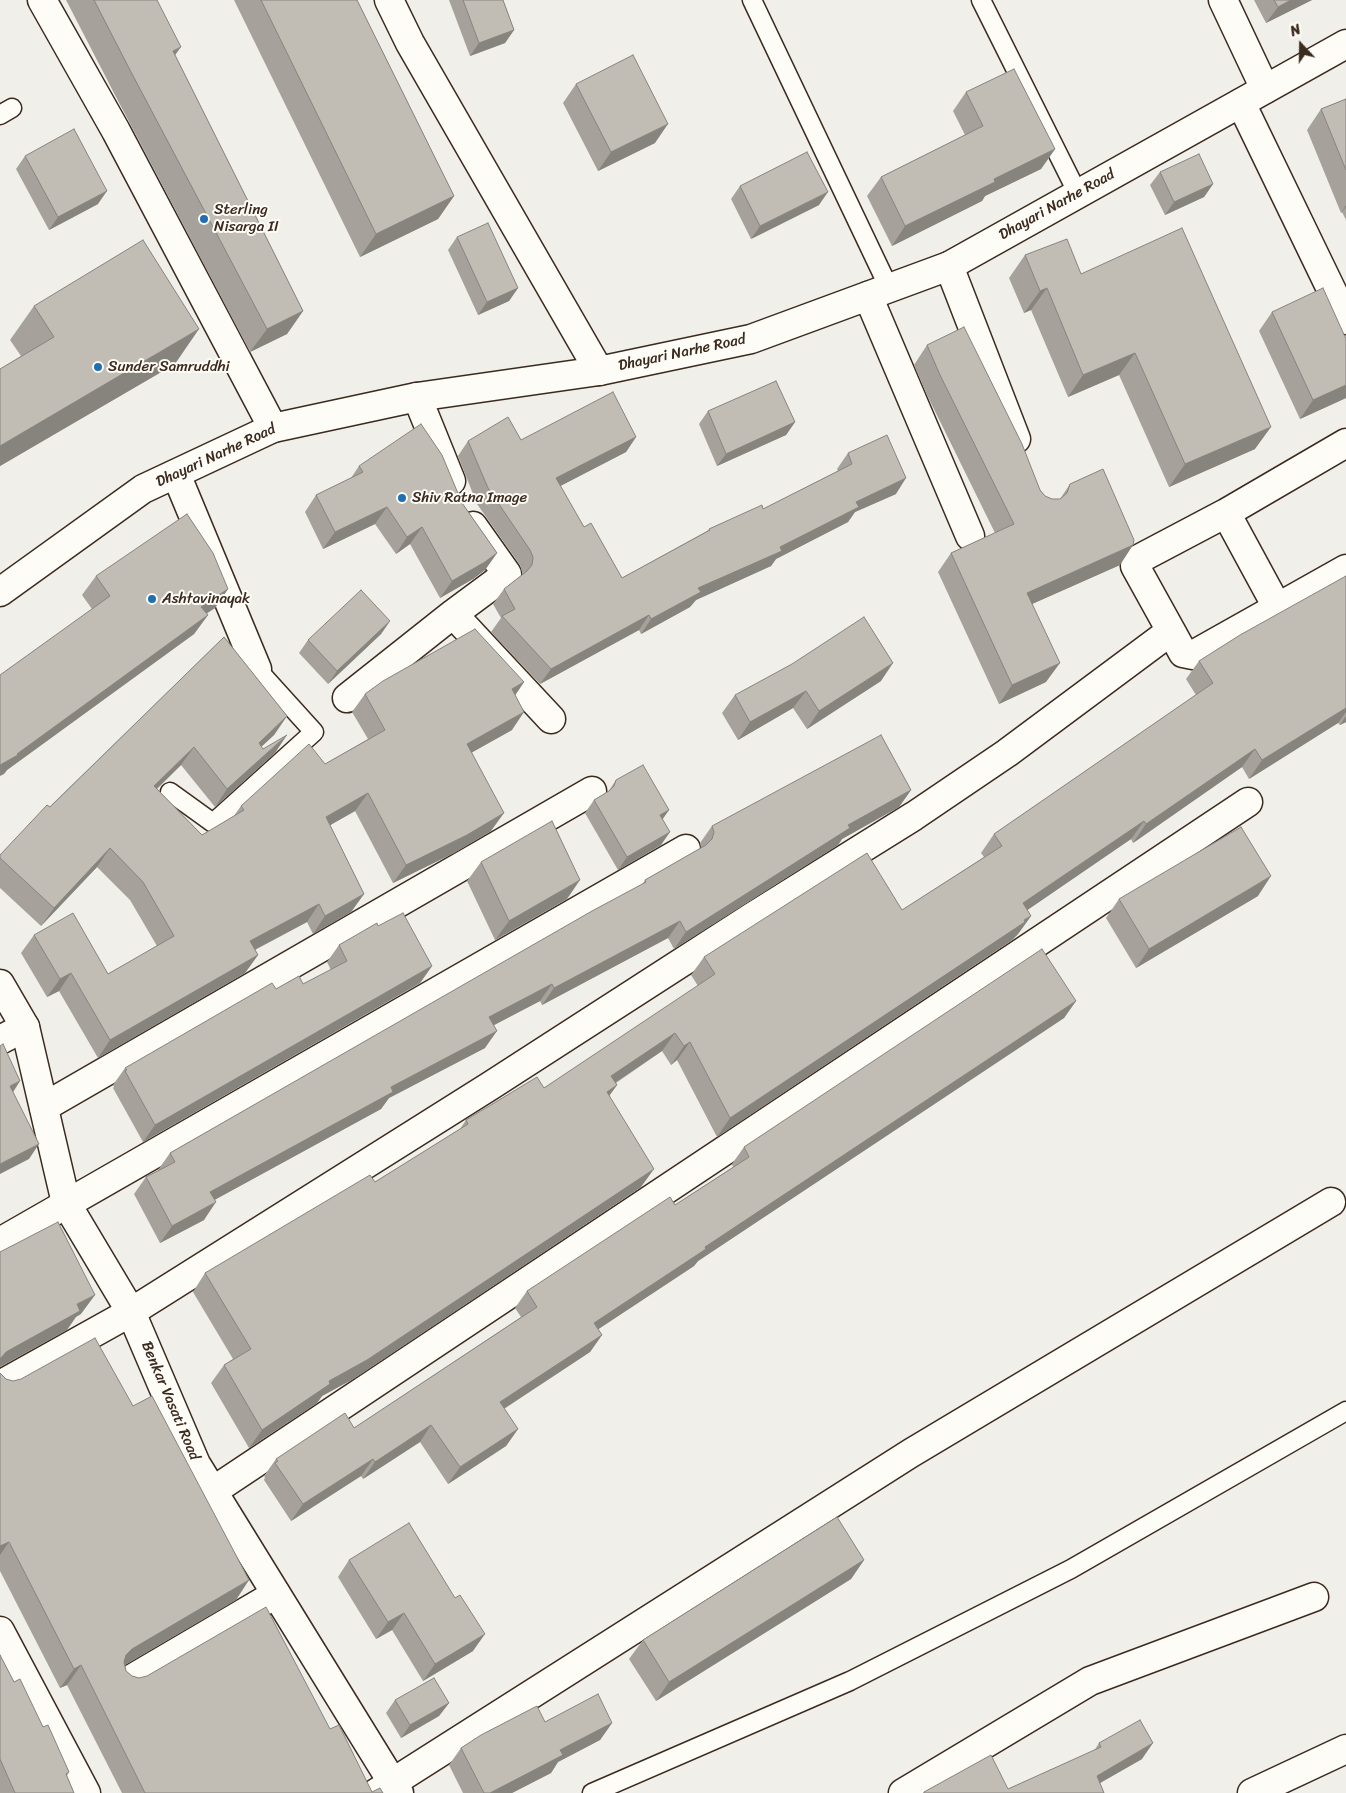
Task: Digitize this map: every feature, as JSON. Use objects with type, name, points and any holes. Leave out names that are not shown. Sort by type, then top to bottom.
[{"type":"street","points":[[42,0],[116,131],[274,428]]},
{"type":"street","points":[[389,0],[410,43],[599,371]]},
{"type":"street","points":[[1223,0],[1265,89]]},
{"type":"street","name":"Dhayari Narhe Road","points":[[0,592],[143,490],[274,428],[417,397],[599,371],[751,339],[949,266],[1346,44]]},
{"type":"street","points":[[1241,103],[1346,320]]},
{"type":"street","points":[[949,266],[1024,458]]},
{"type":"street","points":[[878,292],[970,536]]},
{"type":"street","points":[[347,698],[453,614],[508,574],[463,511],[417,397]]},
{"type":"street","points":[[1346,443],[1226,513],[1137,560],[1135,563],[1184,653],[1193,655],[1346,569]]},
{"type":"street","points":[[176,474],[257,669]]},
{"type":"street","points":[[1226,513],[1277,607]]},
{"type":"street","points":[[453,614],[551,719]]},
{"type":"street","points":[[0,1385],[131,1312],[914,816],[1007,753],[1171,631]]},
{"type":"street","points":[[44,1107],[592,791]]},
{"type":"street","points":[[212,1491],[1248,802]]},
{"type":"street","points":[[0,1242],[686,849]]},
{"type":"street","name":"Benkar Vasati Road","points":[[0,984],[25,1027],[66,1203],[131,1312],[196,1464],[276,1594],[389,1790]]},
{"type":"street","points":[[0,1040],[25,1027]]},
{"type":"street","points":[[389,1790],[911,1453],[1331,1202]]},
{"type":"street","points":[[126,1682],[276,1594]]},
{"type":"street","points":[[903,1793],[1090,1681],[1314,1597]]},
{"type":"street","points":[[0,1631],[86,1793]]},
{"type":"street","points":[[1252,1793],[1346,1749]]},
{"type":"lane","points":[[752,0],[878,292]]},
{"type":"lane","points":[[981,0],[1078,194]]},
{"type":"lane","points":[[170,792],[213,824],[314,732],[257,669]]},
{"type":"lane","points":[[592,1793],[850,1681],[1071,1570],[1346,1411]]},
{"type":"building","points":[[94,0],[157,0],[181,47],[173,51],[303,311],[267,329]]},
{"type":"building","points":[[261,0],[357,0],[454,196],[376,234]]},
{"type":"building","points":[[463,0],[503,0],[514,30],[479,43]]},
{"type":"building","points":[[1274,0],[1291,0],[1278,7]]},
{"type":"building","points":[[633,55],[668,124],[611,152],[576,84]]},
{"type":"building","points":[[1014,69],[1055,149],[994,179],[995,182],[905,226],[881,177],[983,126],[966,92]]},
{"type":"building","points":[[1346,99],[1346,170],[1321,109]]},
{"type":"building","points":[[74,129],[107,191],[58,217],[25,156]]},
{"type":"building","points":[[807,152],[828,192],[760,226],[740,186]]},
{"type":"building","points":[[1199,154],[1213,184],[1174,202],[1160,172]]},
{"type":"building","points":[[488,223],[518,288],[487,302],[457,237]]},
{"type":"building","points":[[1182,228],[1271,427],[1185,464],[1135,353],[1083,375],[1047,288],[1040,291],[1025,255],[1067,239],[1081,274]]},
{"type":"building","name":"Sunder Samruddhi","points":[[143,240],[199,329],[0,446],[0,369],[54,337],[34,306]]},
{"type":"building","points":[[1323,288],[1346,339],[1346,385],[1313,400],[1272,312]]},
{"type":"building","points":[[964,327],[1022,444],[1040,490],[1045,496],[1052,499],[1060,499],[1067,493],[1070,484],[1103,469],[1134,540],[1133,545],[1027,593],[1060,663],[1012,685],[951,553],[1014,524],[927,345]]},
{"type":"building","points":[[776,381],[795,422],[726,454],[708,411]]},
{"type":"building","points":[[613,392],[636,437],[556,478],[584,527],[591,523],[622,578],[709,529],[762,505],[763,509],[852,464],[848,453],[887,435],[906,478],[856,502],[859,507],[780,547],[782,551],[698,588],[701,592],[651,619],[649,615],[551,669],[502,616],[515,609],[504,589],[527,571],[532,565],[533,557],[488,488],[468,441],[508,417],[521,440]]},
{"type":"building","points":[[421,424],[442,455],[462,503],[497,553],[452,581],[422,527],[407,537],[387,507],[335,532],[316,495],[363,472],[359,466]]},
{"type":"building","points":[[187,514],[213,553],[228,589],[201,607],[208,615],[18,755],[0,765],[0,675],[110,596],[96,576]]},
{"type":"building","points":[[1346,576],[1346,708],[1262,760],[1255,749],[1146,824],[1144,821],[1023,903],[1031,916],[1024,920],[1025,922],[730,1118],[690,1042],[684,1046],[675,1033],[611,1076],[617,1085],[607,1092],[654,1169],[367,1360],[329,1381],[330,1384],[262,1430],[224,1365],[251,1349],[205,1273],[370,1175],[375,1182],[468,1124],[466,1120],[537,1077],[544,1088],[715,974],[704,957],[867,853],[902,910],[1002,846],[994,834],[1213,683],[1199,661],[1240,635]]},
{"type":"building","points":[[361,590],[390,621],[337,671],[308,640]]},
{"type":"building","points":[[864,617],[893,663],[819,711],[806,691],[750,722],[735,695],[792,664]]},
{"type":"building","points":[[475,629],[524,682],[512,689],[524,712],[467,744],[504,813],[467,835],[406,865],[368,793],[326,817],[364,894],[325,916],[319,904],[250,941],[258,955],[110,1040],[71,973],[60,979],[34,935],[73,913],[108,974],[174,936],[143,882],[110,848],[54,908],[0,858],[0,855],[47,805],[50,807],[224,637],[287,716],[259,743],[263,749],[287,735],[227,789],[194,747],[154,786],[202,835],[244,810],[241,806],[309,744],[325,764],[385,730],[365,694],[383,681]]},
{"type":"building","points":[[881,735],[911,790],[848,825],[850,828],[686,932],[680,921],[554,988],[552,984],[489,1017],[497,1031],[391,1087],[393,1092],[210,1192],[216,1202],[172,1226],[146,1177],[175,1162],[170,1153],[592,911],[646,882],[645,880],[706,845],[712,839],[714,832],[712,826]]},
{"type":"building","points":[[643,765],[669,810],[660,815],[670,832],[627,857],[594,800],[609,791],[614,786],[616,780]]},
{"type":"building","points":[[552,821],[580,880],[509,921],[481,862]]},
{"type":"building","points":[[1241,827],[1271,876],[1149,949],[1119,899]]},
{"type":"building","points":[[403,913],[432,966],[155,1125],[125,1068],[272,983],[276,989],[299,976],[303,984],[347,961],[339,945],[377,923],[378,926]]},
{"type":"building","points":[[1042,949],[1076,1001],[705,1247],[706,1249],[594,1323],[602,1335],[500,1402],[518,1429],[460,1467],[431,1425],[375,1462],[373,1459],[303,1504],[275,1463],[278,1461],[276,1459],[345,1413],[354,1428],[537,1307],[527,1291],[670,1197],[675,1205],[749,1157],[744,1147]]},
{"type":"building","points":[[3,1044],[20,1081],[10,1086],[39,1144],[0,1164],[0,1046]]},
{"type":"building","points":[[58,1222],[95,1295],[77,1304],[80,1311],[6,1352],[0,1359],[0,1252]]},
{"type":"building","points":[[95,1338],[133,1406],[152,1396],[249,1580],[132,1649],[126,1655],[124,1662],[126,1671],[132,1676],[139,1678],[147,1676],[266,1607],[330,1729],[339,1725],[372,1792],[380,1788],[383,1793],[145,1793],[81,1665],[74,1669],[9,1542],[0,1546],[0,1373],[6,1379],[13,1381],[21,1379]]},
{"type":"building","points":[[837,1517],[864,1560],[669,1682],[643,1640]]},
{"type":"building","points":[[409,1523],[455,1598],[460,1595],[485,1634],[435,1664],[404,1613],[388,1622],[349,1560]]},
{"type":"building","points":[[0,1655],[14,1682],[20,1679],[43,1727],[48,1725],[69,1772],[66,1774],[74,1793],[15,1793],[0,1759]]},
{"type":"building","points":[[434,1678],[449,1703],[410,1725],[395,1700]]},
{"type":"building","points":[[598,1694],[612,1723],[560,1750],[563,1755],[490,1793],[484,1793],[461,1748],[481,1735],[537,1706],[545,1722]]},
{"type":"building","points":[[1140,1720],[1153,1743],[1097,1776],[1104,1793],[924,1793],[991,1755],[1008,1789],[1101,1747],[1099,1743]]},
{"type":"place","name":"Sterling Nisarga II","points":[[204,219]]},
{"type":"place","name":"Sunder Samruddhi","points":[[98,367]]},
{"type":"place","name":"Shiv Ratna Image","points":[[402,498]]},
{"type":"place","name":"Ashtavinayak","points":[[152,599]]}]
